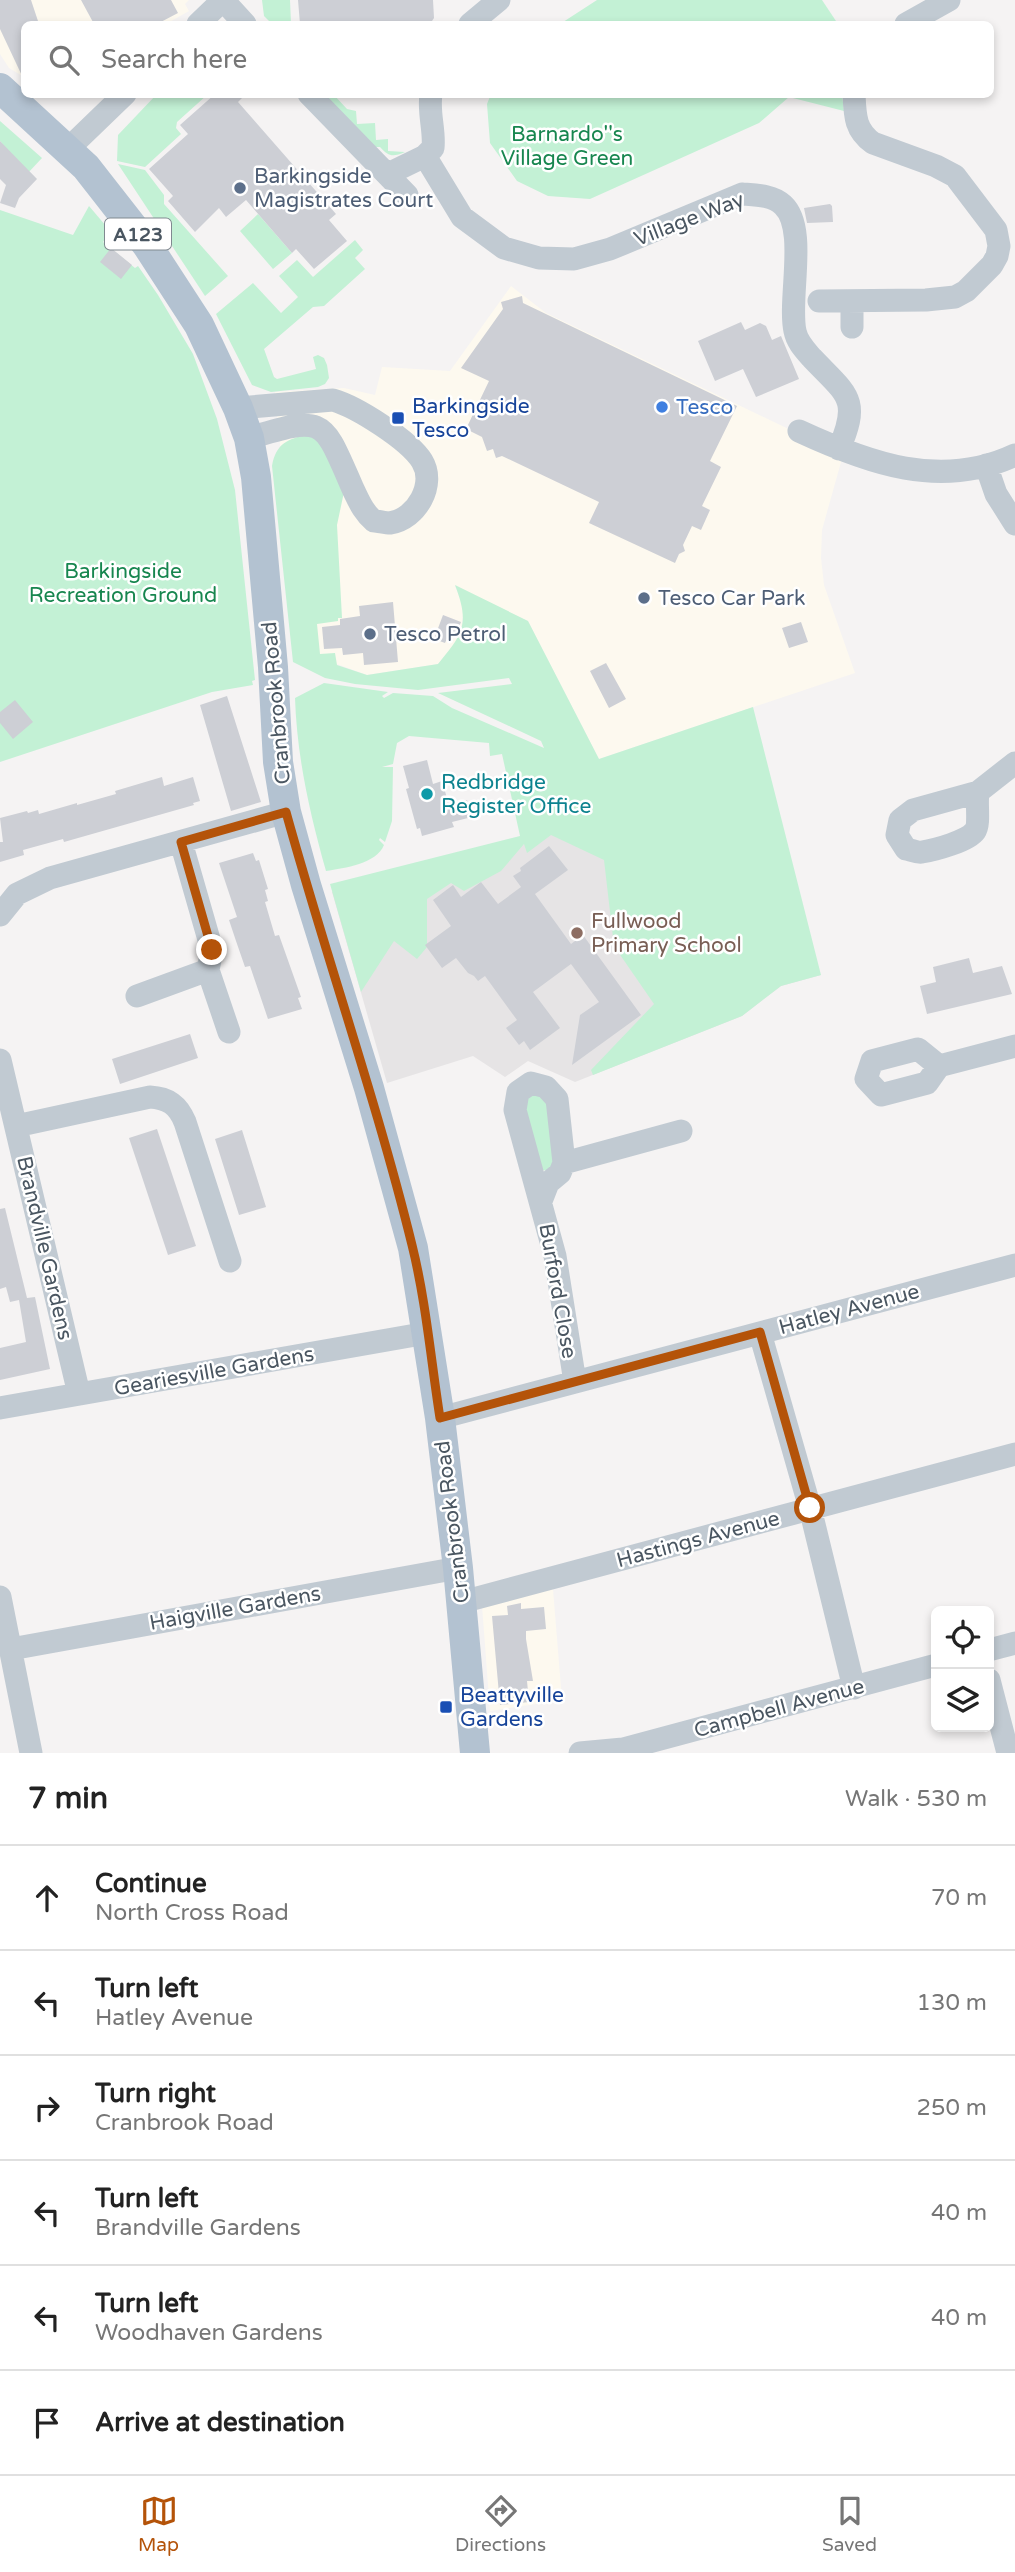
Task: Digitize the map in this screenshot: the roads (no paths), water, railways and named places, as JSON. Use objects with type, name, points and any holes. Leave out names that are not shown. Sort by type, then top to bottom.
[{"type":"main road","name":"A123","points":[[0,88],[68,149]]},
{"type":"main road","name":"Cranbrook Road","points":[[68,149],[107,193],[178,290],[207,340],[249,438],[256,477],[273,667],[278,762],[286,812],[369,1088],[411,1240],[440,1418],[462,1602],[475,1753]]},
{"type":"street","points":[[201,21],[223,0],[242,21]]},
{"type":"street","points":[[474,21],[499,0]]},
{"type":"street","points":[[909,21],[924,6],[950,0]]},
{"type":"street","points":[[68,149],[121,98]]},
{"type":"street","points":[[313,98],[407,195]]},
{"type":"street","points":[[388,174],[425,156],[433,148],[435,137],[431,98]]},
{"type":"street","points":[[819,301],[926,300],[955,297],[966,291],[1007,246],[955,176],[864,137],[856,122],[854,98]]},
{"type":"street","name":"Village Way","points":[[425,156],[463,217],[504,248],[539,258],[574,259],[610,249],[742,194],[765,196],[783,204],[795,227],[794,330],[805,350],[848,398],[851,417],[839,449]]},
{"type":"street","points":[[852,301],[852,327]]},
{"type":"street","points":[[238,408],[333,400],[348,404],[413,450],[426,472],[428,484],[417,506],[405,517],[390,523],[374,521],[361,506],[332,441],[317,426],[289,426],[249,438]]},
{"type":"street","points":[[799,431],[887,466],[923,471],[951,471],[986,465],[1015,455]]},
{"type":"street","points":[[986,465],[996,494],[1015,524]]},
{"type":"street","points":[[978,792],[1015,763]]},
{"type":"street","points":[[0,915],[17,894],[50,878],[286,812]]},
{"type":"street","points":[[181,842],[212,950],[208,970],[229,1031]]},
{"type":"street","points":[[137,996],[208,970]]},
{"type":"street","points":[[939,1066],[1015,1046]]},
{"type":"street","name":"Brandville Gardens","points":[[0,1060],[79,1394]]},
{"type":"street","name":"Burford Close","points":[[541,1201],[548,1184],[560,1173],[564,1163],[557,1099],[546,1087],[531,1083],[518,1092],[515,1110],[555,1255],[575,1382]]},
{"type":"street","points":[[16,1126],[150,1097],[163,1098],[174,1104],[185,1122],[230,1246]]},
{"type":"street","points":[[564,1163],[681,1131]]},
{"type":"street","name":"Hatley Avenue","points":[[440,1418],[1015,1265]]},
{"type":"street","points":[[760,1332],[810,1508],[854,1688]]},
{"type":"street","name":"Geariesville Gardens","points":[[0,1408],[427,1333]]},
{"type":"street","name":"Hastings Avenue","points":[[462,1602],[1015,1454]]},
{"type":"street","name":"Haigville Gardens","points":[[11,1649],[458,1568]]},
{"type":"street","points":[[0,1597],[31,1753]]},
{"type":"street","points":[[994,1649],[1015,1643]]},
{"type":"street","name":"Campbell Avenue","points":[[580,1753],[623,1749],[931,1666]]},
{"type":"street","points":[[994,1699],[1008,1753]]},
{"type":"place","name":"Barkingside Magistrates Court","points":[[240,188]]},
{"type":"place","name":"Tesco","points":[[662,407]]},
{"type":"place","name":"Barkingside Tesco","points":[[398,418]]},
{"type":"place","name":"Tesco Car Park","points":[[644,598]]},
{"type":"place","name":"Tesco Petrol","points":[[370,634]]},
{"type":"place","name":"Redbridge Register Office","points":[[427,794]]},
{"type":"place","name":"Fullwood Primary School","points":[[577,933]]},
{"type":"place","name":"Beattyville Gardens","points":[[446,1707]]},
{"type":"park label","name":"Barnardo''s Village Green","points":[[567,146]]},
{"type":"park label","name":"Barkingside Recreation Ground","points":[[123,583]]}]
